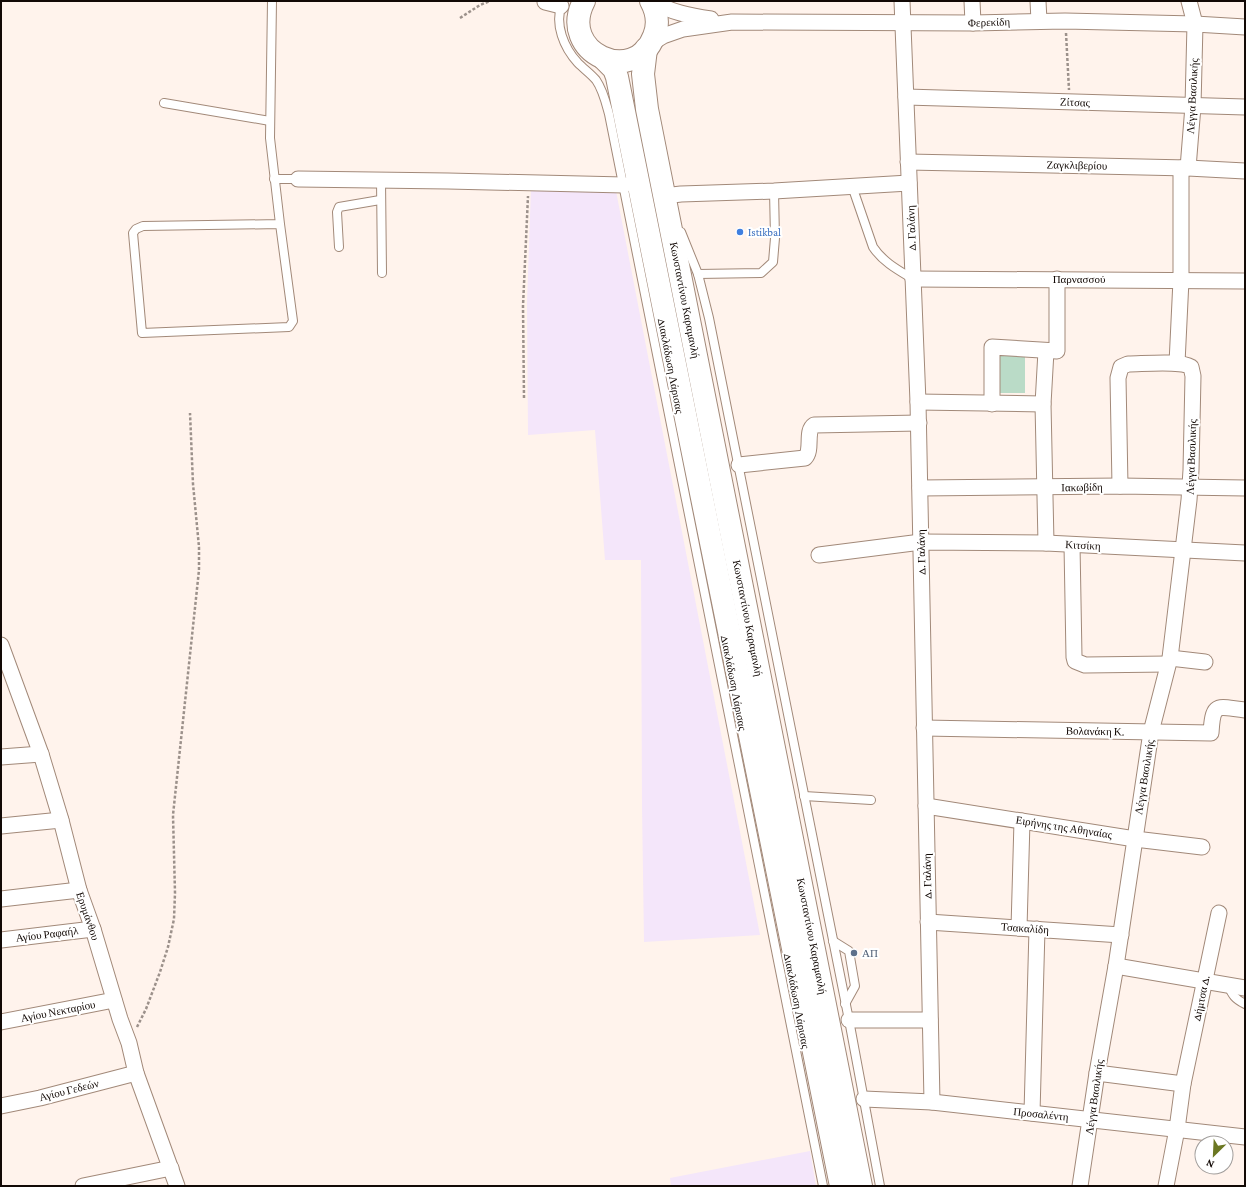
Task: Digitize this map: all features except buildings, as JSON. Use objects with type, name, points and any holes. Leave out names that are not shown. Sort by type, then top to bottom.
[{"type":"main road","name":"Κωνσταντίνου Καραμανλή","points":[[584,1],[578,21],[581,36],[589,49],[594,54],[604,59],[614,69],[618,77],[841,1186]]},
{"type":"main road","name":"Κωνσταντίνου Καραμανλή","points":[[652,1],[656,12],[657,26],[654,38],[648,47],[643,68],[644,88],[664,196],[861,1186]]},
{"type":"main road","points":[[604,59],[616,62],[629,60],[641,54],[648,47]]},
{"type":"street","points":[[545,1],[562,3]]},
{"type":"street","name":"Φερεκίδη","points":[[652,1],[668,10],[680,14],[732,22],[973,23],[1065,21],[1195,24],[1245,27]]},
{"type":"street","name":"Δ. Γαλάνη","points":[[902,1],[918,402],[932,1102]]},
{"type":"street","points":[[972,1],[973,23]]},
{"type":"street","points":[[1038,1],[1039,21]]},
{"type":"street","name":"Λέγγα Βασιλικής","points":[[1080,1186],[1097,1073],[1121,935],[1151,732],[1169,661],[1184,551],[1190,486],[1193,376],[1184,365],[1182,280],[1184,168],[1193,106],[1195,24],[1189,1]]},
{"type":"street","name":"Φερεκίδη","points":[[648,47],[663,36],[683,29],[732,22]]},
{"type":"street","name":"Ζίτσας","points":[[906,98],[1245,107]]},
{"type":"street","name":"Ζαγκλιβερίου","points":[[908,162],[1184,168],[1245,171]]},
{"type":"street","points":[[298,179],[624,185]]},
{"type":"street","points":[[664,196],[909,183]]},
{"type":"street","name":"Παρνασσού","points":[[913,279],[1245,281]]},
{"type":"street","points":[[992,404],[992,347],[1057,351],[1057,279]]},
{"type":"street","points":[[1046,351],[1043,404],[1046,487],[1046,543]]},
{"type":"street","points":[[1120,486],[1118,378],[1121,367],[1128,364],[1184,365]]},
{"type":"street","points":[[918,402],[1043,404]]},
{"type":"street","points":[[739,465],[804,458],[807,454],[810,429],[814,425],[918,423]]},
{"type":"street","name":"Ιακωβίδη","points":[[920,488],[1190,486],[1245,488]]},
{"type":"street","name":"Κιτσίκη","points":[[819,555],[921,542],[1046,543],[1245,553]]},
{"type":"street","points":[[1072,544],[1075,661],[1085,665],[1169,661],[1205,662]]},
{"type":"street","name":"Ερυμάνθου","points":[[1,645],[8,683],[40,754],[61,820],[79,890],[129,1043],[136,1073],[177,1186]]},
{"type":"street","name":"Βολανάκη Κ.","points":[[924,728],[1213,733],[1212,715],[1214,710],[1218,708],[1245,710]]},
{"type":"street","points":[[1,758],[40,754]]},
{"type":"street","name":"Ειρήνης της Αθηναίας","points":[[926,806],[1135,839],[1202,847]]},
{"type":"street","points":[[1,826],[61,820]]},
{"type":"street","points":[[1019,928],[1022,820]]},
{"type":"street","points":[[1,899],[79,890]]},
{"type":"street","name":"Δήμτσα Δ.","points":[[1166,1186],[1177,1129],[1183,1084],[1219,913]]},
{"type":"street","name":"Τσακαλίδη","points":[[928,922],[1121,935]]},
{"type":"street","name":"Αγίου Ραφαήλ","points":[[1,940],[93,929]]},
{"type":"street","points":[[1032,1113],[1037,929]]},
{"type":"street","points":[[1116,966],[1245,988]]},
{"type":"street","name":"Αγίου Νεκταρίου","points":[[1,1022],[114,1000]]},
{"type":"street","points":[[849,1020],[930,1020]]},
{"type":"street","name":"Αγίου Γεδεών","points":[[1,1106],[40,1098],[136,1073]]},
{"type":"street","points":[[1097,1073],[1183,1084]]},
{"type":"street","name":"Προσαλέντη","points":[[864,1099],[932,1102],[1245,1137]]},
{"type":"street","points":[[83,1186],[171,1168]]},
{"type":"lane","points":[[272,1],[270,138],[293,321],[289,327],[142,333],[133,233],[136,229],[143,226],[280,224]]},
{"type":"lane","name":"Διακλάδωση Λάρισας","points":[[562,3],[559,18],[560,32],[565,45],[579,64],[596,81],[606,102],[624,185],[823,1186]]},
{"type":"lane","points":[[164,103],[270,121]]},
{"type":"lane","points":[[274,179],[298,179]]},
{"type":"lane","points":[[380,180],[382,273]]},
{"type":"lane","points":[[852,186],[873,247],[885,262],[913,279]]},
{"type":"lane","points":[[698,274],[761,273],[773,262],[775,238],[774,191]]},
{"type":"lane","points":[[664,196],[698,274],[709,318],[849,1020],[880,1186]]},
{"type":"lane","points":[[339,247],[337,212],[339,207],[380,200]]},
{"type":"lane","points":[[804,796],[871,800]]},
{"type":"lane","points":[[833,941],[849,951],[856,986],[845,1004]]},
{"type":"lane","points":[[1228,985],[1231,994],[1245,1004]]},
{"type":"path","points":[[460,18],[480,5],[490,1]]},
{"type":"path","points":[[1065,21],[1069,102]]},
{"type":"path","points":[[524,398],[523,306],[528,183]]},
{"type":"path","points":[[129,1043],[146,1009],[160,972],[174,919],[175,893],[173,815],[199,570],[199,547],[193,484],[190,413]]},
{"type":"shaded area","points":[[531,188],[616,191],[760,935],[644,942],[641,560],[605,560],[595,430],[528,435],[527,303]]},
{"type":"shaded area","points":[[810,1151],[816,1186],[671,1186],[670,1178]]},
{"type":"green space","points":[[985,349],[1025,349],[1025,393],[985,393]]},
{"type":"place","name":"Istikbal","points":[[740,232]]},
{"type":"place","name":"ΑΠ","points":[[854,953]]}]
